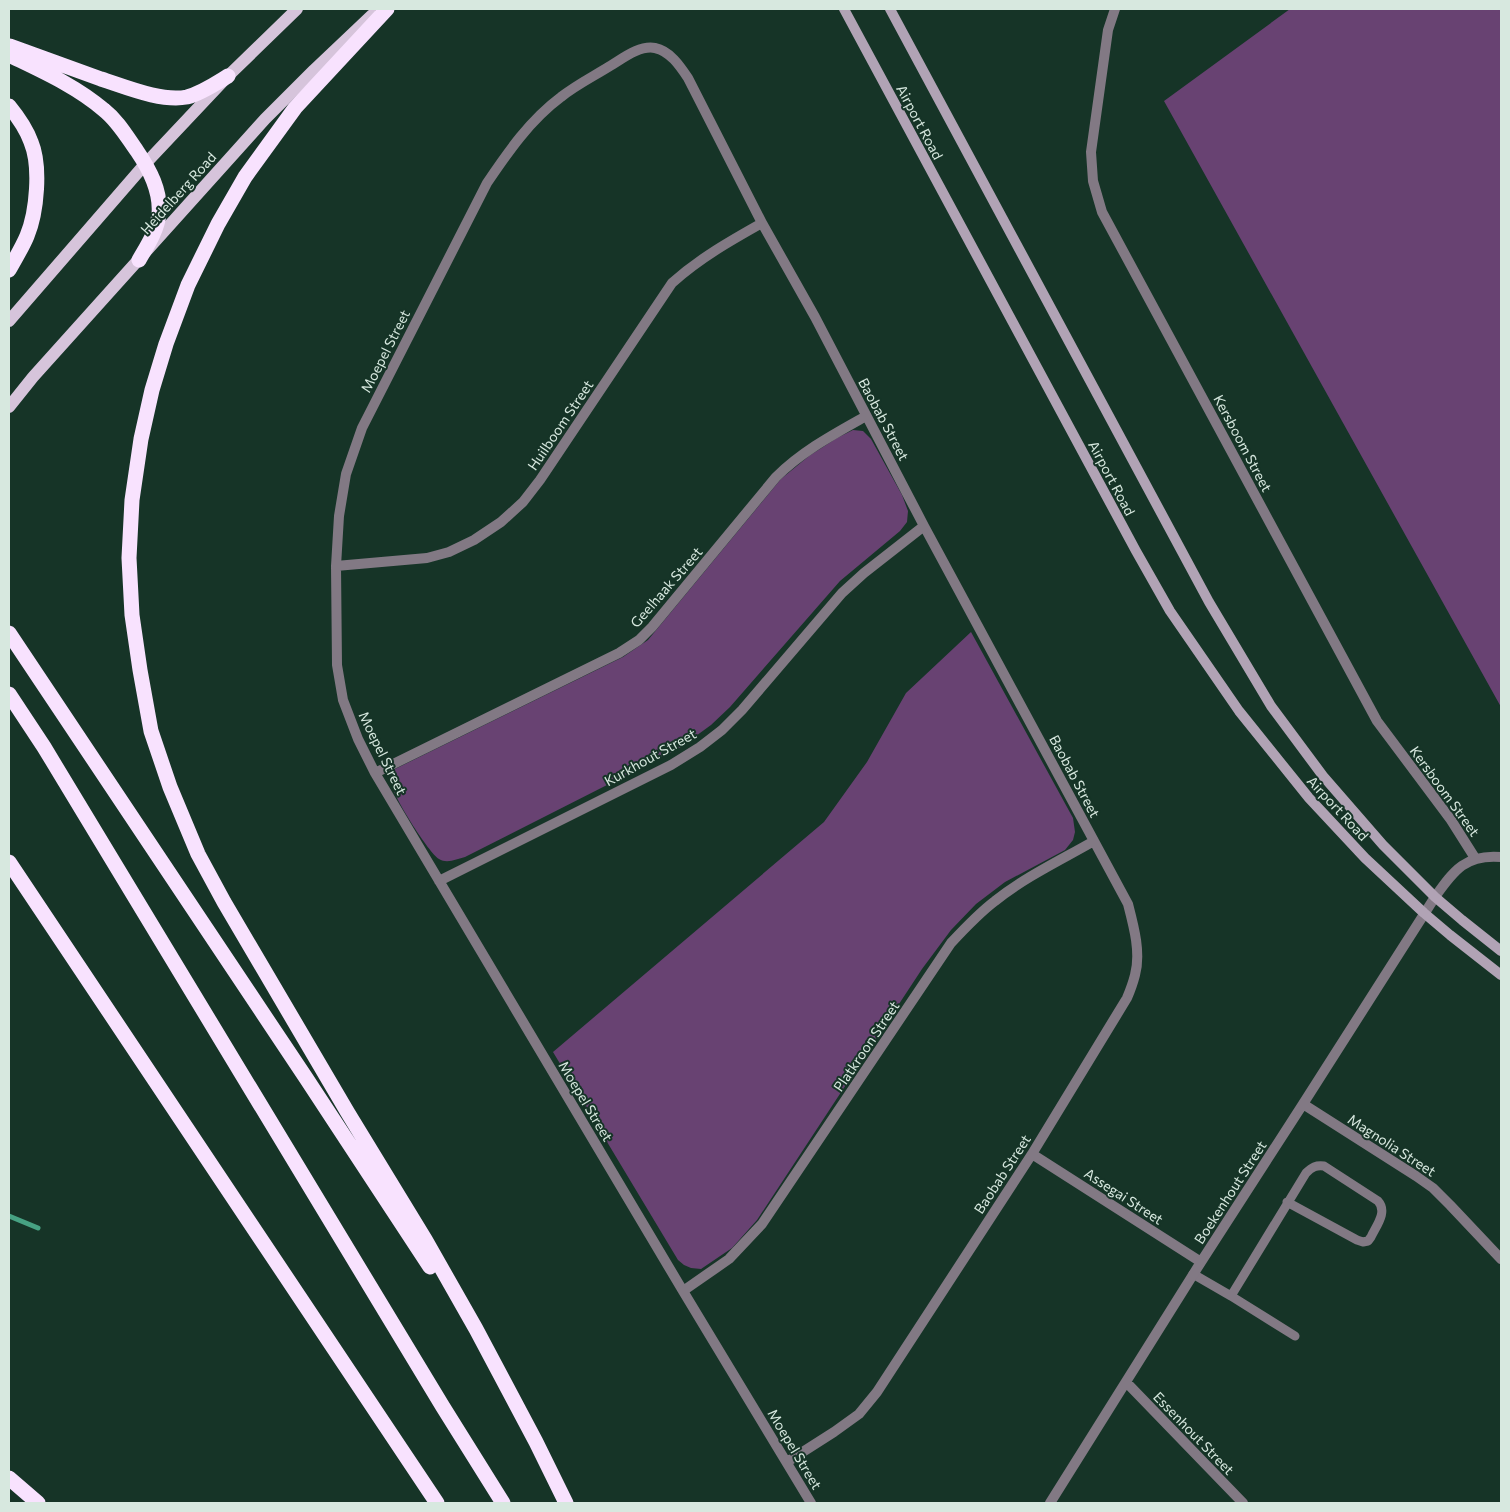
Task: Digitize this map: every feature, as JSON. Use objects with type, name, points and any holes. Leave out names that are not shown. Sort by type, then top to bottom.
[{"type":"highway","points":[[387,9],[295,108],[245,178],[218,224],[188,285],[166,344],[152,390],[141,439],[132,500],[129,558],[132,615],[151,731],[170,787],[198,854],[224,902],[471,1321],[536,1442],[566,1503]]},
{"type":"highway","points":[[9,46],[120,85],[172,98],[200,93],[228,76]]},
{"type":"highway","points":[[9,55],[74,88],[105,110],[124,131],[146,163],[159,199],[159,215],[152,237],[139,260]]},
{"type":"highway","points":[[9,106],[21,122],[32,143],[37,172],[35,208],[28,235],[9,270]]},
{"type":"highway","points":[[9,633],[416,1245],[471,1331],[536,1442]]},
{"type":"highway","points":[[9,694],[44,747],[503,1503]]},
{"type":"highway","points":[[9,862],[437,1503]]},
{"type":"highway","points":[[9,1478],[38,1503]]},
{"type":"main road","points":[[9,321],[146,163],[228,76],[297,9]]},
{"type":"main road","name":"Heidelberg Road","points":[[9,407],[33,377],[265,119],[314,70],[380,9]]},
{"type":"main road","name":"Airport Road","points":[[844,9],[1126,533],[1170,611],[1239,711],[1308,798],[1365,858],[1424,913],[1501,975]]},
{"type":"main road","name":"Airport Road","points":[[890,9],[1208,602],[1271,706],[1323,776],[1383,845],[1435,897],[1501,951]]},
{"type":"street","name":"Kersboom Street","points":[[1115,9],[1108,30],[1091,152],[1093,181],[1102,212],[1377,721],[1452,820],[1475,858]]},
{"type":"street","name":"Moepel Street","points":[[678,63],[667,53],[654,48],[642,49],[626,56],[561,96],[540,115],[512,147],[487,183],[362,428],[346,474],[339,516],[336,566],[337,665],[343,700],[358,739],[375,773],[811,1503]]},
{"type":"street","name":"Baobab Street","points":[[678,63],[688,78],[762,223],[815,317],[924,526],[1128,904],[1134,928],[1137,954],[1135,974],[1127,998],[1032,1154],[877,1392],[859,1414],[787,1462]]},
{"type":"street","name":"Huilboom Street","points":[[336,566],[428,558],[449,552],[474,540],[501,522],[523,502],[540,480],[672,283],[689,267],[711,252],[762,223]]},
{"type":"street","name":"Geelhaak Street","points":[[375,773],[619,653],[639,640],[789,464],[810,448],[866,416]]},
{"type":"street","name":"Kurkhout Street","points":[[439,881],[671,764],[700,747],[722,730],[742,710],[842,593],[864,573],[924,526]]},
{"type":"street","name":"Platkroon Street","points":[[683,1291],[729,1258],[762,1224],[951,943],[995,900],[1094,841]]},
{"type":"street","points":[[1475,858],[1501,857]]},
{"type":"street","name":"Boekenhout Street","points":[[1050,1503],[1193,1274],[1424,913],[1449,878],[1466,863],[1475,858]]},
{"type":"street","name":"Magnolia Street","points":[[1303,1104],[1433,1188],[1501,1259]]},
{"type":"street","name":"Assegai Street","points":[[1032,1154],[1201,1262]]},
{"type":"street","name":"Essenhout Street","points":[[1126,1382],[1243,1503]]},
{"type":"lane","points":[[1231,1296],[1306,1172],[1311,1168],[1318,1165],[1324,1166],[1378,1201],[1382,1206],[1382,1210],[1371,1237],[1368,1241],[1363,1242],[1288,1202]]},
{"type":"lane","points":[[1193,1274],[1295,1336]]},
{"type":"shaded area","points":[[1290,9],[1501,9],[1501,707],[1164,101]]},
{"type":"shaded area","points":[[853,430],[863,431],[871,439],[902,495],[908,511],[907,522],[900,531],[840,581],[730,707],[711,725],[678,749],[465,857],[445,861],[434,855],[413,825],[395,794],[392,780],[395,769],[623,657],[648,640],[781,479],[809,456]]},
{"type":"shaded area","points":[[971,632],[1073,818],[1075,832],[1073,840],[1065,850],[1005,882],[976,904],[951,930],[922,969],[757,1220],[732,1248],[701,1269],[684,1265],[678,1260],[553,1052],[824,822],[867,762],[906,693]]},
{"type":"waterway","points":[[9,1216],[38,1228]]}]
